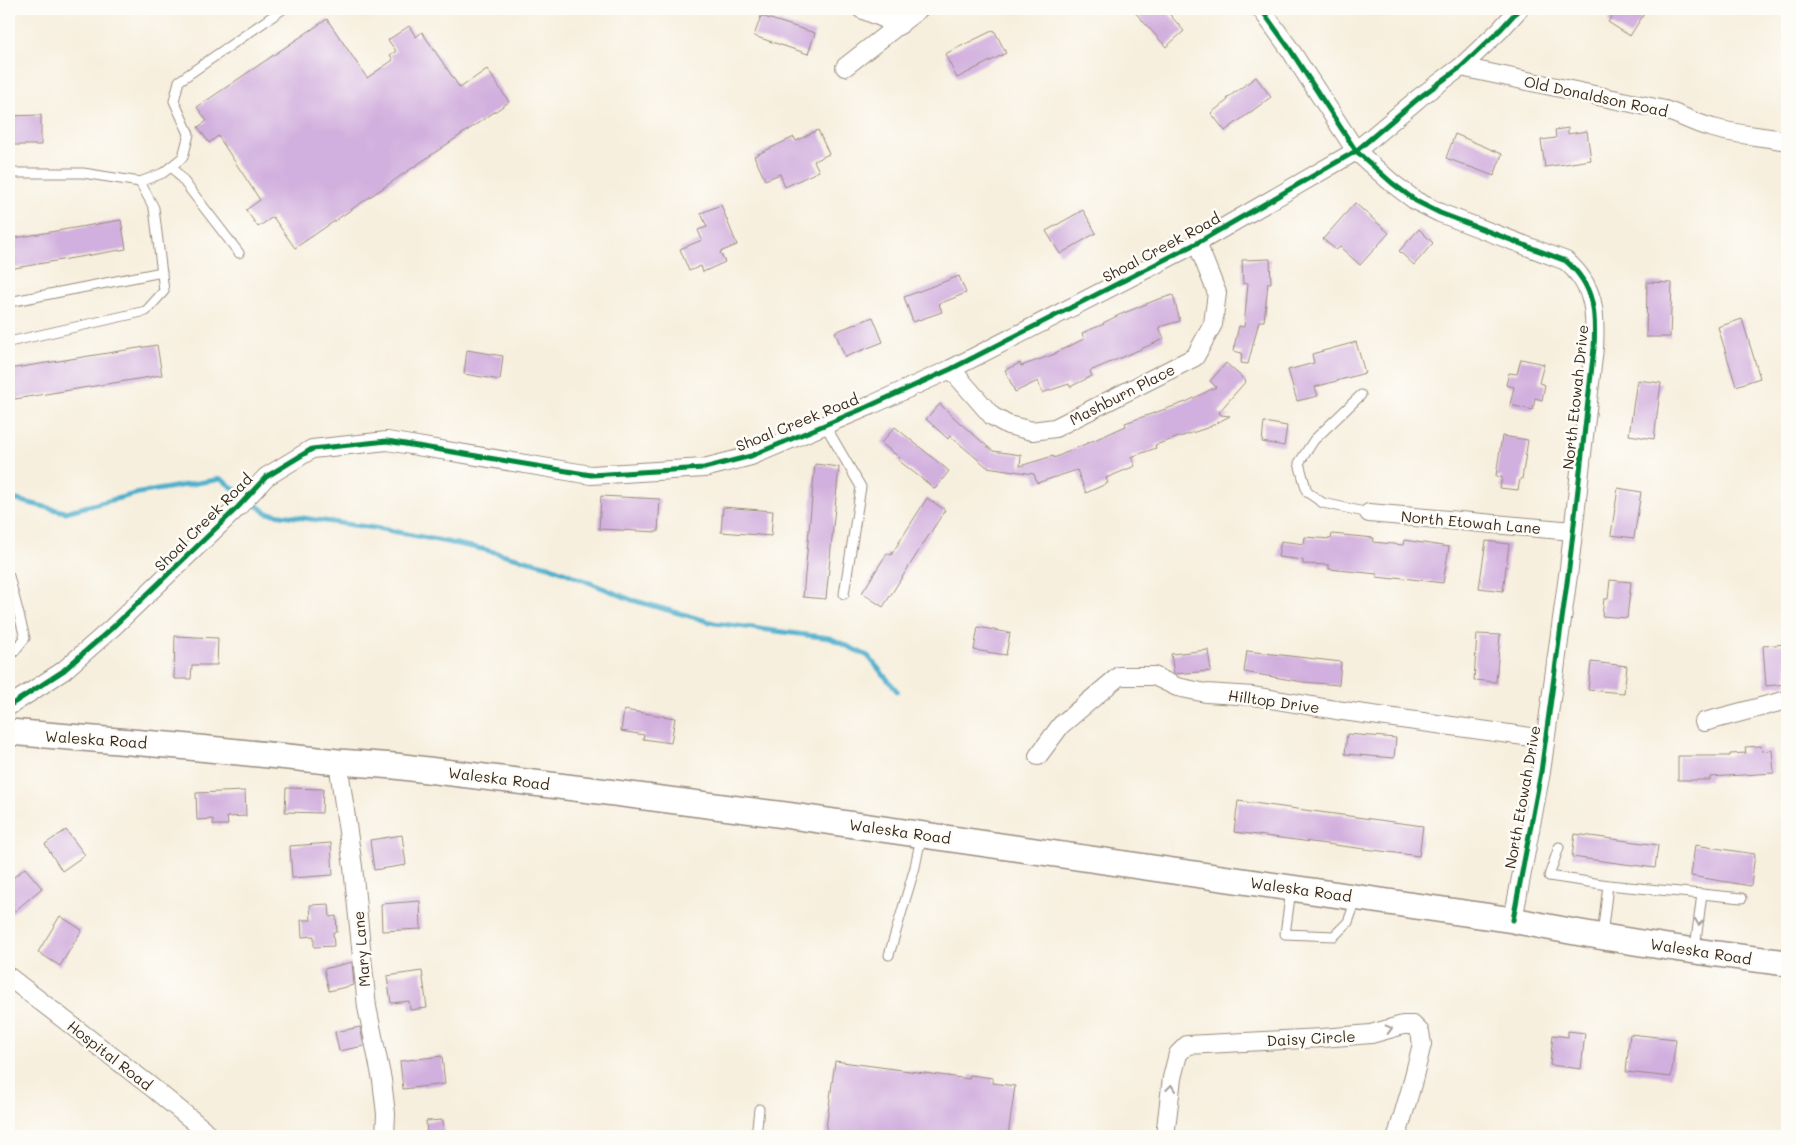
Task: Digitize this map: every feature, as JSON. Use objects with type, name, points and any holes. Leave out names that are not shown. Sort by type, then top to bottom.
[{"type":"main road","name":"Waleska Road","points":[[9,732],[395,766],[607,792],[922,834],[1513,920],[1602,936],[1787,963]]},
{"type":"street","points":[[861,9],[900,25]]},
{"type":"street","points":[[845,67],[919,9]]},
{"type":"street","name":"North Etowah Drive","points":[[1260,9],[1289,48],[1356,151],[1392,183],[1416,201],[1440,213],[1566,262],[1576,270],[1585,283],[1591,299],[1596,320],[1594,348],[1573,532],[1541,772],[1513,920]]},
{"type":"street","name":"Shoal Creek Road","points":[[9,706],[63,671],[118,622],[238,508],[266,477],[312,449],[387,441],[591,475],[704,468],[751,456],[951,368],[1198,243],[1356,151],[1420,97],[1461,66],[1500,30],[1519,9]]},
{"type":"street","name":"Old Donaldson Road","points":[[1461,66],[1665,110],[1680,115],[1694,123],[1715,129],[1787,140]]},
{"type":"street","name":"Mashburn Place","points":[[951,368],[992,416],[1008,424],[1032,431],[1055,428],[1186,362],[1195,357],[1213,324],[1217,293],[1198,243]]},
{"type":"street","name":"North Etowah Lane","points":[[1368,513],[1573,532]]},
{"type":"street","name":"Hilltop Drive","points":[[1038,756],[1061,725],[1119,676],[1154,676],[1177,687],[1206,693],[1253,696],[1336,710],[1545,739]]},
{"type":"street","points":[[1704,722],[1787,700]]},
{"type":"street","name":"Mary Lane","points":[[338,762],[353,867],[367,1007],[382,1080],[386,1114],[385,1136]]},
{"type":"street","name":"Hospital Road","points":[[9,977],[149,1085],[209,1136]]},
{"type":"street","name":"Daisy Circle","points":[[1164,1136],[1172,1078],[1178,1054],[1187,1045],[1371,1034],[1403,1025],[1414,1025],[1420,1032],[1422,1044],[1412,1088],[1397,1136]]},
{"type":"lane","points":[[9,173],[83,173],[140,182],[164,173],[183,157],[189,134],[174,101],[179,81],[283,9]]},
{"type":"lane","points":[[172,166],[238,254]]},
{"type":"lane","points":[[9,342],[146,311],[164,291],[154,208],[140,182]]},
{"type":"lane","points":[[9,302],[162,272]]},
{"type":"lane","points":[[1361,395],[1314,440],[1299,463],[1307,492],[1324,503],[1368,513]]},
{"type":"lane","points":[[824,425],[861,488],[844,594]]},
{"type":"lane","points":[[9,576],[25,638],[9,658]]},
{"type":"lane","points":[[889,954],[915,867],[922,834]]},
{"type":"lane","points":[[1559,847],[1549,876],[1608,885],[1742,898]]},
{"type":"lane","points":[[1602,936],[1608,885]]},
{"type":"lane","points":[[1291,888],[1285,934],[1334,936],[1348,922],[1356,897]]},
{"type":"lane","points":[[1695,950],[1702,894]]},
{"type":"lane","points":[[756,1136],[760,1109]]},
{"type":"building","points":[[1132,9],[1165,9],[1184,31],[1166,47]]},
{"type":"building","points":[[1617,9],[1647,9],[1630,36],[1608,22]]},
{"type":"building","points":[[761,16],[815,33],[808,54],[754,36]]},
{"type":"building","points":[[327,19],[367,78],[393,60],[390,55],[396,51],[388,40],[409,26],[416,37],[422,32],[460,88],[487,69],[509,102],[295,248],[273,217],[258,227],[246,210],[260,200],[218,136],[209,143],[198,127],[207,121],[197,107]]},
{"type":"building","points":[[994,30],[1006,53],[957,78],[945,54]]},
{"type":"building","points":[[1256,77],[1271,97],[1225,131],[1211,113],[1228,100],[1227,98]]},
{"type":"building","points":[[41,115],[41,145],[9,145],[9,116]]},
{"type":"building","points":[[1568,128],[1568,134],[1587,131],[1591,160],[1545,167],[1541,140],[1556,138],[1555,130]]},
{"type":"building","points":[[818,130],[829,154],[814,161],[819,171],[785,187],[780,174],[765,180],[754,156],[794,137],[796,141]]},
{"type":"building","points":[[1455,134],[1502,154],[1494,176],[1446,158]]},
{"type":"building","points":[[1355,203],[1389,233],[1360,265],[1340,247],[1336,250],[1323,239]]},
{"type":"building","points":[[721,205],[737,245],[720,252],[725,262],[703,272],[701,266],[689,271],[680,249],[702,240],[698,230],[707,227],[701,213]]},
{"type":"building","points":[[1083,210],[1096,233],[1060,254],[1046,231]]},
{"type":"building","points":[[121,220],[126,249],[9,269],[9,239]]},
{"type":"building","points":[[1419,229],[1433,243],[1414,265],[1399,251]]},
{"type":"building","points":[[1270,259],[1271,283],[1268,283],[1264,321],[1259,321],[1248,364],[1241,363],[1242,353],[1233,351],[1239,326],[1244,327],[1248,283],[1243,284],[1242,260]]},
{"type":"building","points":[[959,276],[966,293],[939,304],[942,312],[913,322],[904,297]]},
{"type":"building","points":[[1647,282],[1672,283],[1670,337],[1646,337]]},
{"type":"building","points":[[1173,295],[1180,321],[1159,327],[1164,339],[1090,371],[1092,376],[1070,387],[1069,384],[1042,393],[1038,381],[1015,392],[1005,370],[1020,363],[1021,366],[1055,354],[1084,339],[1082,333],[1104,324],[1119,315]]},
{"type":"building","points":[[873,317],[883,342],[845,357],[835,332]]},
{"type":"building","points":[[1742,319],[1760,378],[1736,386],[1718,327]]},
{"type":"building","points":[[1356,342],[1365,373],[1315,387],[1318,396],[1297,401],[1288,370],[1314,363],[1312,354]]},
{"type":"building","points":[[157,345],[162,375],[9,400],[9,369]]},
{"type":"building","points":[[467,350],[503,356],[500,380],[464,374]]},
{"type":"building","points":[[1521,359],[1544,364],[1539,383],[1545,385],[1542,400],[1535,398],[1533,410],[1510,405],[1514,387],[1506,385],[1509,373],[1517,374]]},
{"type":"building","points":[[1226,363],[1246,381],[1219,412],[1221,415],[1230,416],[1207,428],[1155,445],[1156,448],[1131,457],[1135,466],[1106,478],[1108,483],[1086,493],[1077,470],[1037,483],[1034,474],[987,467],[950,436],[948,439],[926,419],[940,404],[993,451],[1021,455],[1020,466],[1053,456],[1054,458],[1126,426],[1125,423],[1186,402],[1216,387],[1210,381]]},
{"type":"building","points":[[1637,380],[1661,383],[1654,439],[1629,435]]},
{"type":"building","points":[[1264,422],[1287,426],[1284,446],[1262,442]]},
{"type":"building","points":[[895,427],[949,471],[935,489],[898,460],[900,458],[881,443]]},
{"type":"building","points":[[1502,436],[1528,440],[1522,479],[1520,479],[1518,490],[1500,488],[1502,477],[1496,476]]},
{"type":"building","points":[[815,464],[839,467],[826,599],[803,597]]},
{"type":"building","points":[[1618,488],[1641,492],[1634,538],[1611,535]]},
{"type":"building","points":[[601,496],[660,499],[658,532],[599,529]]},
{"type":"building","points":[[927,498],[945,510],[883,607],[862,593],[887,553],[891,555]]},
{"type":"building","points":[[723,507],[773,511],[771,536],[721,532]]},
{"type":"building","points":[[1332,534],[1374,538],[1373,542],[1403,545],[1404,540],[1449,547],[1443,583],[1395,577],[1394,579],[1377,577],[1377,574],[1329,569],[1329,565],[1303,564],[1303,560],[1278,557],[1281,541],[1304,544],[1305,537],[1331,539]]},
{"type":"building","points":[[1486,541],[1509,544],[1503,591],[1479,588]]},
{"type":"building","points":[[1610,580],[1631,582],[1627,618],[1602,616],[1604,599],[1608,599]]},
{"type":"building","points":[[978,627],[1010,633],[1006,655],[974,650]]},
{"type":"building","points":[[1477,634],[1500,635],[1496,682],[1474,680]]},
{"type":"building","points":[[175,636],[218,638],[217,665],[192,665],[191,679],[174,679]]},
{"type":"building","points":[[1787,644],[1787,684],[1766,686],[1763,646]]},
{"type":"building","points":[[1208,650],[1211,671],[1174,674],[1171,654]]},
{"type":"building","points":[[1247,651],[1341,662],[1339,685],[1303,682],[1244,672]]},
{"type":"building","points":[[1591,662],[1627,666],[1624,693],[1588,690]]},
{"type":"building","points":[[624,710],[675,718],[671,743],[643,739],[644,735],[621,731]]},
{"type":"building","points":[[1347,734],[1396,738],[1394,758],[1345,754]]},
{"type":"building","points":[[1761,746],[1762,751],[1772,750],[1774,773],[1710,777],[1710,780],[1678,780],[1678,756],[1730,756],[1730,754],[1746,753],[1745,747]]},
{"type":"building","points":[[286,788],[323,789],[322,813],[285,812]]},
{"type":"building","points":[[245,791],[246,816],[227,817],[228,825],[213,825],[213,819],[197,820],[196,793]]},
{"type":"building","points":[[1238,801],[1423,826],[1419,856],[1234,832]]},
{"type":"building","points":[[66,830],[85,855],[62,871],[45,844]]},
{"type":"building","points":[[1575,834],[1658,845],[1655,868],[1572,857]]},
{"type":"building","points":[[402,835],[406,865],[374,870],[370,840]]},
{"type":"building","points":[[331,843],[333,875],[292,878],[290,846]]},
{"type":"building","points":[[1695,845],[1755,854],[1751,886],[1691,876]]},
{"type":"building","points":[[25,868],[42,888],[9,916],[9,881]]},
{"type":"building","points":[[420,901],[421,929],[382,931],[381,904]]},
{"type":"building","points":[[329,904],[330,917],[336,916],[337,932],[333,932],[334,946],[314,947],[314,936],[302,937],[301,920],[311,920],[310,905]]},
{"type":"building","points":[[60,916],[82,930],[60,966],[38,952]]},
{"type":"building","points":[[352,962],[354,985],[329,991],[324,969]]},
{"type":"building","points":[[422,971],[427,1008],[410,1010],[409,1001],[391,1003],[387,976]]},
{"type":"building","points":[[360,1027],[364,1046],[339,1051],[335,1032]]},
{"type":"building","points":[[1568,1031],[1585,1033],[1581,1069],[1550,1065],[1553,1035],[1568,1037]]},
{"type":"building","points":[[1630,1034],[1676,1039],[1671,1077],[1626,1072]]},
{"type":"building","points":[[442,1056],[445,1084],[403,1089],[400,1061]]},
{"type":"building","points":[[835,1061],[969,1079],[970,1075],[993,1078],[993,1083],[1015,1086],[1008,1136],[825,1136]]},
{"type":"building","points":[[443,1120],[444,1136],[427,1136],[426,1121]]},
{"type":"waterway","points":[[9,498],[65,512],[139,493],[221,479],[267,513],[382,529],[482,549],[549,566],[632,600],[714,623],[830,638],[868,656],[897,691]]},
{"type":"cycle path","points":[[1261,9],[1289,48],[1356,151],[1392,183],[1416,201],[1440,213],[1566,261],[1583,280],[1592,301],[1595,323],[1594,348],[1569,568],[1541,772],[1513,920]]},
{"type":"cycle path","points":[[9,706],[63,671],[112,628],[238,507],[266,477],[312,449],[387,441],[591,475],[704,468],[751,456],[951,369],[1197,243],[1356,151],[1420,97],[1461,67],[1519,9]]}]
